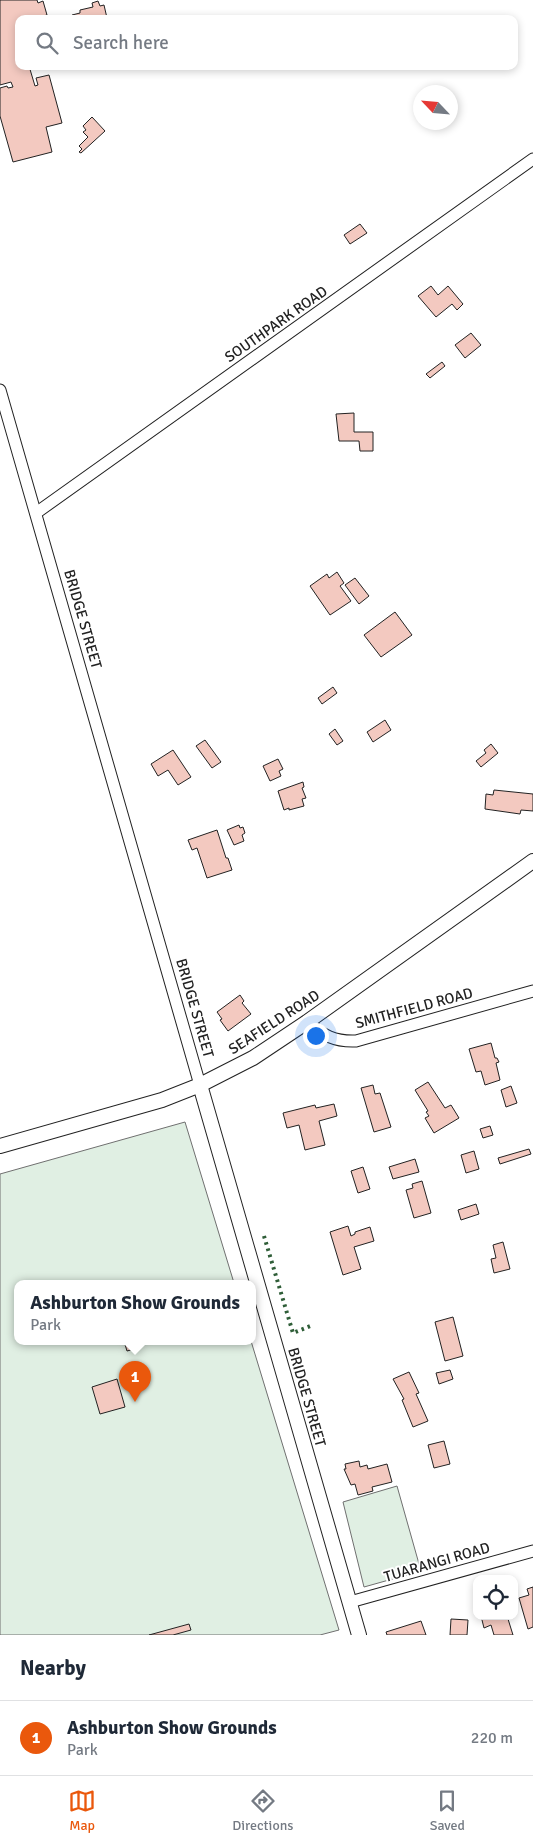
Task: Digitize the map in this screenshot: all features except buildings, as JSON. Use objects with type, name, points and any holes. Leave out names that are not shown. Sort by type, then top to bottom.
[{"type":"street","name":"SOUTHPARK ROAD","points":[[36,513],[533,158]]},
{"type":"street","name":"BRIDGE STREET","points":[[0,390],[360,1635]]},
{"type":"street","name":"SEAFIELD ROAD","points":[[0,1146],[162,1100],[200,1085],[253,1058],[533,862]]},
{"type":"street","name":"SMITHFIELD ROAD","points":[[307,1022],[326,1036],[344,1042],[533,991]]},
{"type":"street","name":"TUARANGI ROAD","points":[[350,1602],[533,1551]]},
{"type":"green space","points":[[185,1122],[233,1280],[14,1280],[14,1345],[252,1345],[339,1630],[320,1635],[0,1635],[0,1174]]},
{"type":"green space","points":[[397,1486],[421,1571],[364,1587],[343,1502]]},
{"type":"hedge","points":[[264,1236],[293,1333],[313,1325]]},
{"type":"place","name":"Ashburton Show Grounds","points":[[135,1402]]}]
